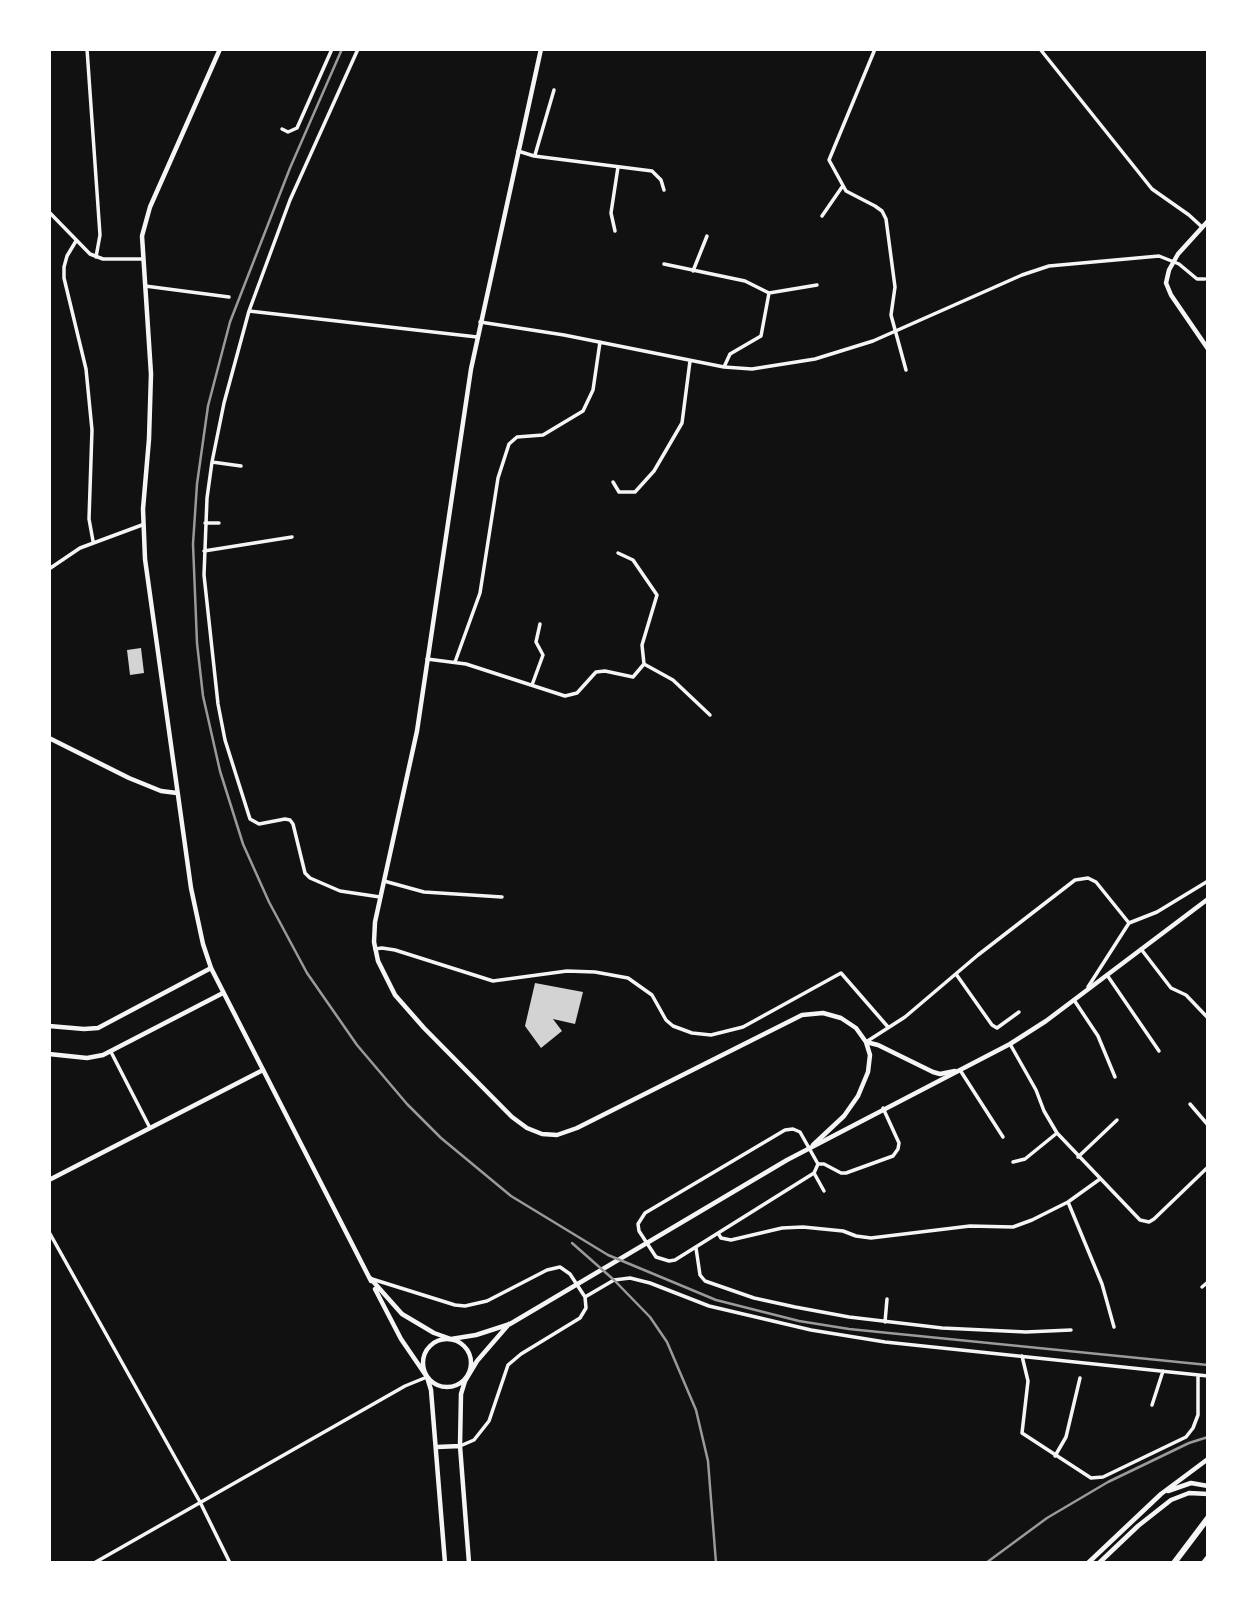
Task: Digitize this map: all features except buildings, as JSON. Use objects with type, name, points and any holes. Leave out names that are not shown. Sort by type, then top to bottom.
[{"type":"highway","points":[[1174,1563],[1208,1518]]},
{"type":"highway","points":[[1204,1563],[1208,1558]]},
{"type":"street","points":[[87,49],[100,235],[96,257]]},
{"type":"street","points":[[219,49],[147,215],[142,236],[151,391],[142,526],[177,793],[202,944],[227,1001],[401,1339],[427,1377],[436,1385],[447,1387],[459,1384],[510,1324]]},
{"type":"street","points":[[282,129],[288,132],[297,128],[332,49]]},
{"type":"street","points":[[358,49],[294,191],[249,311],[224,403],[212,462],[204,551],[206,610],[218,704],[231,761],[250,819],[259,824],[285,818],[290,820],[305,873],[310,878],[340,891],[380,898]]},
{"type":"street","points":[[541,49],[477,337],[416,731],[374,929],[375,950],[381,971],[410,1013],[512,1117],[527,1128],[542,1134],[557,1135],[577,1128],[802,1015],[817,1012],[834,1015],[850,1024],[866,1042],[870,1063],[864,1084],[844,1115],[810,1148]]},
{"type":"street","points":[[875,49],[829,160],[842,187],[851,195],[882,211],[886,219],[895,287],[891,315],[906,370]]},
{"type":"street","points":[[1040,49],[1152,189],[1202,227]]},
{"type":"street","points":[[534,156],[554,90]]},
{"type":"street","points":[[518,151],[534,156],[652,171],[661,180],[664,191]]},
{"type":"street","points":[[615,231],[611,213],[618,167]]},
{"type":"street","points":[[822,216],[842,187]]},
{"type":"street","points":[[49,212],[76,241],[96,257],[112,260],[142,259]]},
{"type":"street","points":[[1208,221],[1174,261],[1167,277],[1167,289],[1208,349]]},
{"type":"street","points":[[693,271],[708,236]]},
{"type":"street","points":[[76,241],[67,256],[64,278],[86,369],[92,430],[89,519],[93,541]]},
{"type":"street","points":[[480,322],[724,367],[752,369],[797,362],[873,341],[950,305],[1042,268],[1153,256],[1174,261],[1197,279],[1205,279]]},
{"type":"street","points":[[664,264],[745,281],[769,293],[817,285]]},
{"type":"street","points":[[145,286],[229,297]]},
{"type":"street","points":[[724,367],[730,354],[761,336],[769,293]]},
{"type":"street","points":[[249,311],[477,337]]},
{"type":"street","points":[[455,662],[480,593],[498,478],[509,444],[517,437],[543,435],[583,411],[593,390],[600,342]]},
{"type":"street","points":[[613,482],[619,492],[635,492],[654,471],[682,423],[690,361]]},
{"type":"street","points":[[212,462],[241,467]]},
{"type":"street","points":[[205,523],[219,523]]},
{"type":"street","points":[[49,569],[70,553],[93,541],[142,526]]},
{"type":"street","points":[[204,551],[292,537]]},
{"type":"street","points":[[427,659],[455,662],[565,696],[573,696],[596,672],[605,671],[633,677],[644,664],[642,645],[657,595],[633,560],[618,553]]},
{"type":"street","points":[[532,685],[542,655],[536,642],[540,624]]},
{"type":"street","points":[[644,664],[673,680],[710,715]]},
{"type":"street","points":[[49,738],[138,782],[161,791],[177,793]]},
{"type":"street","points":[[866,1042],[914,1010],[1014,925],[1076,880],[1087,878],[1096,881],[1129,923]]},
{"type":"street","points":[[384,881],[424,892],[502,897]]},
{"type":"street","points":[[1086,990],[1129,923],[1157,912],[1208,881]]},
{"type":"street","points":[[444,1563],[431,1390],[422,1364],[426,1350],[437,1341],[476,1335],[510,1324],[810,1148],[1010,1044],[1074,1000],[1208,899]]},
{"type":"street","points":[[1141,949],[1171,988],[1186,995],[1208,1018]]},
{"type":"street","points":[[375,950],[395,950],[493,981],[567,971],[595,972],[628,978],[652,995],[666,1020],[673,1026],[692,1033],[710,1035],[743,1027],[841,974],[887,1027]]},
{"type":"street","points":[[49,1026],[98,1028],[211,968]]},
{"type":"street","points":[[956,974],[992,1025],[1001,1027],[1019,1012]]},
{"type":"street","points":[[1107,975],[1159,1051]]},
{"type":"street","points":[[49,1054],[88,1058],[111,1052],[223,993]]},
{"type":"street","points":[[1074,1000],[1098,1036],[1115,1077]]},
{"type":"street","points":[[866,1042],[878,1045],[933,1072],[940,1074],[960,1070]]},
{"type":"street","points":[[1010,1044],[1037,1090],[1049,1121],[1057,1133],[1140,1220],[1149,1222],[1208,1167]]},
{"type":"street","points":[[111,1052],[150,1128]]},
{"type":"street","points":[[49,1180],[263,1070]]},
{"type":"street","points":[[960,1070],[1003,1137]]},
{"type":"street","points":[[1190,1104],[1208,1125]]},
{"type":"street","points":[[817,1164],[846,1173],[893,1156],[899,1143],[883,1108]]},
{"type":"street","points":[[1078,1157],[1116,1120]]},
{"type":"street","points":[[785,1130],[800,1132],[817,1164],[814,1173],[675,1260],[659,1259],[639,1231],[641,1217],[649,1210],[785,1130]]},
{"type":"street","points":[[1013,1162],[1025,1159],[1057,1133]]},
{"type":"street","points":[[814,1173],[824,1191]]},
{"type":"street","points":[[718,1233],[721,1238],[731,1240],[782,1228],[803,1227],[843,1231],[872,1238],[970,1226],[1013,1227],[1068,1202],[1100,1180]]},
{"type":"street","points":[[1068,1202],[1102,1284],[1114,1326]]},
{"type":"street","points":[[49,1232],[200,1502],[230,1563]]},
{"type":"street","points":[[696,1248],[700,1275],[705,1281],[754,1298],[885,1322],[942,1328],[1026,1332],[1071,1330]]},
{"type":"street","points":[[370,1278],[465,1306],[488,1301],[547,1270],[560,1267],[570,1274],[585,1297],[586,1308],[580,1318],[520,1354],[508,1365],[489,1421],[474,1440],[460,1446],[437,1447]]},
{"type":"street","points":[[370,1278],[402,1314],[434,1333],[458,1341],[469,1353],[471,1360],[468,1376],[461,1394],[460,1446],[469,1563]]},
{"type":"street","points":[[585,1297],[614,1280],[630,1278],[709,1306],[811,1330],[885,1342],[1208,1376]]},
{"type":"street","points":[[1202,1287],[1208,1282]]},
{"type":"street","points":[[885,1322],[887,1299]]},
{"type":"street","points":[[1022,1356],[1028,1381],[1022,1433],[1055,1457],[1097,1479],[1186,1437],[1198,1415],[1198,1376]]},
{"type":"street","points":[[1152,1405],[1163,1371]]},
{"type":"street","points":[[94,1563],[405,1386],[427,1377]]},
{"type":"street","points":[[1055,1457],[1066,1437],[1080,1378]]},
{"type":"street","points":[[1088,1563],[1160,1494],[1208,1459]]},
{"type":"street","points":[[1160,1494],[1183,1485],[1197,1483],[1208,1486]]},
{"type":"street","points":[[1099,1563],[1138,1526],[1171,1500],[1189,1493],[1208,1494]]},
{"type":"railway","points":[[342,49],[290,168],[230,322],[208,406],[197,484],[193,544],[197,643],[203,696],[220,771],[243,844],[269,902],[307,973],[357,1045],[407,1104],[441,1138],[511,1196],[608,1255],[716,1300],[799,1321],[849,1329],[1208,1365]]},
{"type":"railway","points":[[572,1243],[650,1317],[667,1342],[696,1410],[708,1461],[716,1563]]},
{"type":"railway","points":[[986,1563],[1047,1518],[1108,1482],[1189,1443],[1208,1437]]}]
